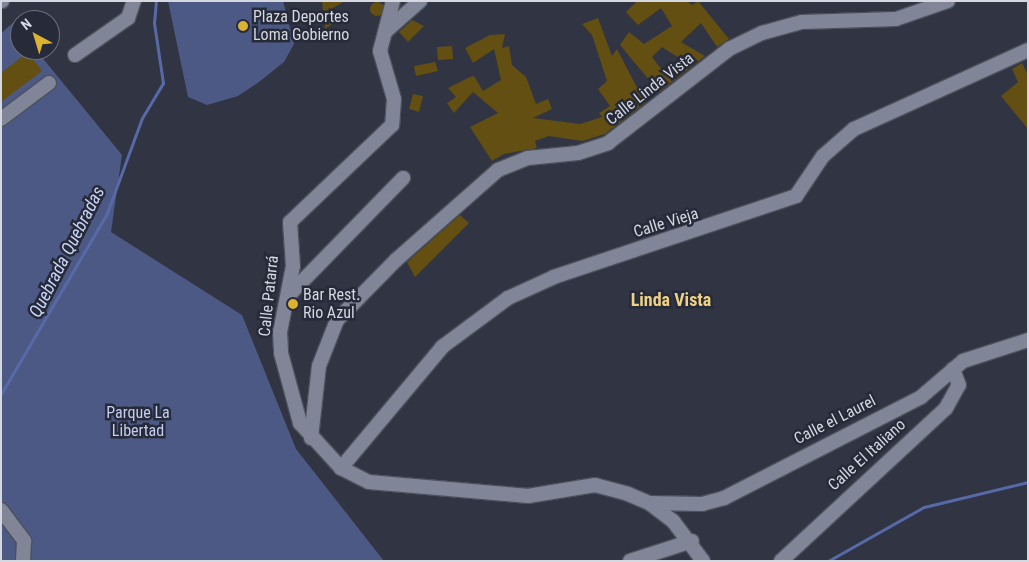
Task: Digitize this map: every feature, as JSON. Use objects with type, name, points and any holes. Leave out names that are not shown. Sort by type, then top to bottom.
[{"type":"street","points":[[75,55],[128,18],[134,1]]},
{"type":"street","name":"Calle Patarrá","points":[[393,1],[381,58],[395,117],[385,135],[290,222],[293,266],[287,297],[281,353],[296,415],[311,438],[341,468],[357,479],[390,486],[528,496],[595,485],[649,503],[692,540],[703,561]]},
{"type":"street","points":[[385,33],[420,1]]},
{"type":"street","name":"Calle Linda Vista","points":[[311,438],[319,366],[337,320],[396,260],[498,170],[528,158],[578,153],[608,143],[729,49],[762,33],[802,22],[896,19],[948,1]]},
{"type":"street","name":"Calle Vieja","points":[[341,468],[442,348],[508,298],[554,277],[796,196],[823,156],[854,130],[1028,50]]},
{"type":"street","points":[[1,120],[49,83]]},
{"type":"street","points":[[287,297],[403,178]]},
{"type":"street","name":"Calle el Laurel","points":[[649,503],[702,504],[724,498],[921,397],[963,361],[1028,340]]},
{"type":"street","name":"Calle El Italiano","points":[[781,561],[947,406],[959,385],[953,369]]},
{"type":"street","points":[[1,510],[24,541],[23,561]]},
{"type":"street","points":[[630,561],[692,540]]},
{"type":"green space","points":[[168,1],[283,1],[294,44],[284,62],[259,82],[238,96],[207,105],[188,97]]},
{"type":"green space","name":"Parque La Libertad","points":[[10,25],[10,60],[44,60],[122,155],[111,232],[242,315],[296,449],[384,561],[1,561],[1,33]]},
{"type":"building","points":[[322,1],[345,1],[333,8],[338,20],[325,29]]},
{"type":"building","points":[[637,1],[687,1],[692,5],[698,1],[729,39],[717,47],[701,23],[681,42],[705,56],[659,92],[620,45],[629,32],[644,44],[672,26],[661,8],[638,25],[626,12]],"holes":[[[662,47],[679,58],[665,74],[652,57]]]},
{"type":"building","points":[[377,2],[382,4],[384,9],[382,14],[377,16],[372,14],[370,9],[372,4]]},
{"type":"building","points":[[598,18],[612,56],[617,49],[645,103],[605,134],[582,141],[549,136],[535,141],[537,148],[504,154],[492,161],[470,127],[498,113],[473,92],[454,113],[447,103],[456,97],[448,88],[470,77],[474,76],[483,91],[501,80],[494,49],[473,63],[465,48],[490,35],[505,34],[502,48],[509,46],[512,65],[526,77],[536,104],[548,99],[552,109],[533,118],[580,124],[602,117],[599,113],[610,106],[598,89],[607,81],[592,35],[582,24]]},
{"type":"building","points":[[412,20],[424,26],[408,42],[399,32]]},
{"type":"building","points":[[452,46],[453,59],[438,60],[437,47]]},
{"type":"building","points":[[18,60],[34,60],[42,71],[1,102],[1,73]]},
{"type":"building","points":[[435,62],[438,71],[416,76],[414,66]]},
{"type":"building","points":[[1022,63],[1028,75],[1028,129],[1001,96],[1018,82],[1012,69]]},
{"type":"building","points":[[413,94],[423,96],[419,112],[409,109]]},
{"type":"building","points":[[460,215],[469,223],[415,277],[407,262]]},
{"type":"waterway","name":"Quebrada Quebradas","points":[[1,394],[107,213],[142,118],[163,83],[154,23],[156,1]]},
{"type":"waterway","points":[[828,561],[924,507],[1028,482]]},
{"type":"place","name":"Plaza Deportes Loma Gobierno","points":[[243,26]]},
{"type":"place","name":"Bar Rest. Rio Azul","points":[[293,304]]},
{"type":"district","name":"Linda Vista","points":[[671,300]]}]
